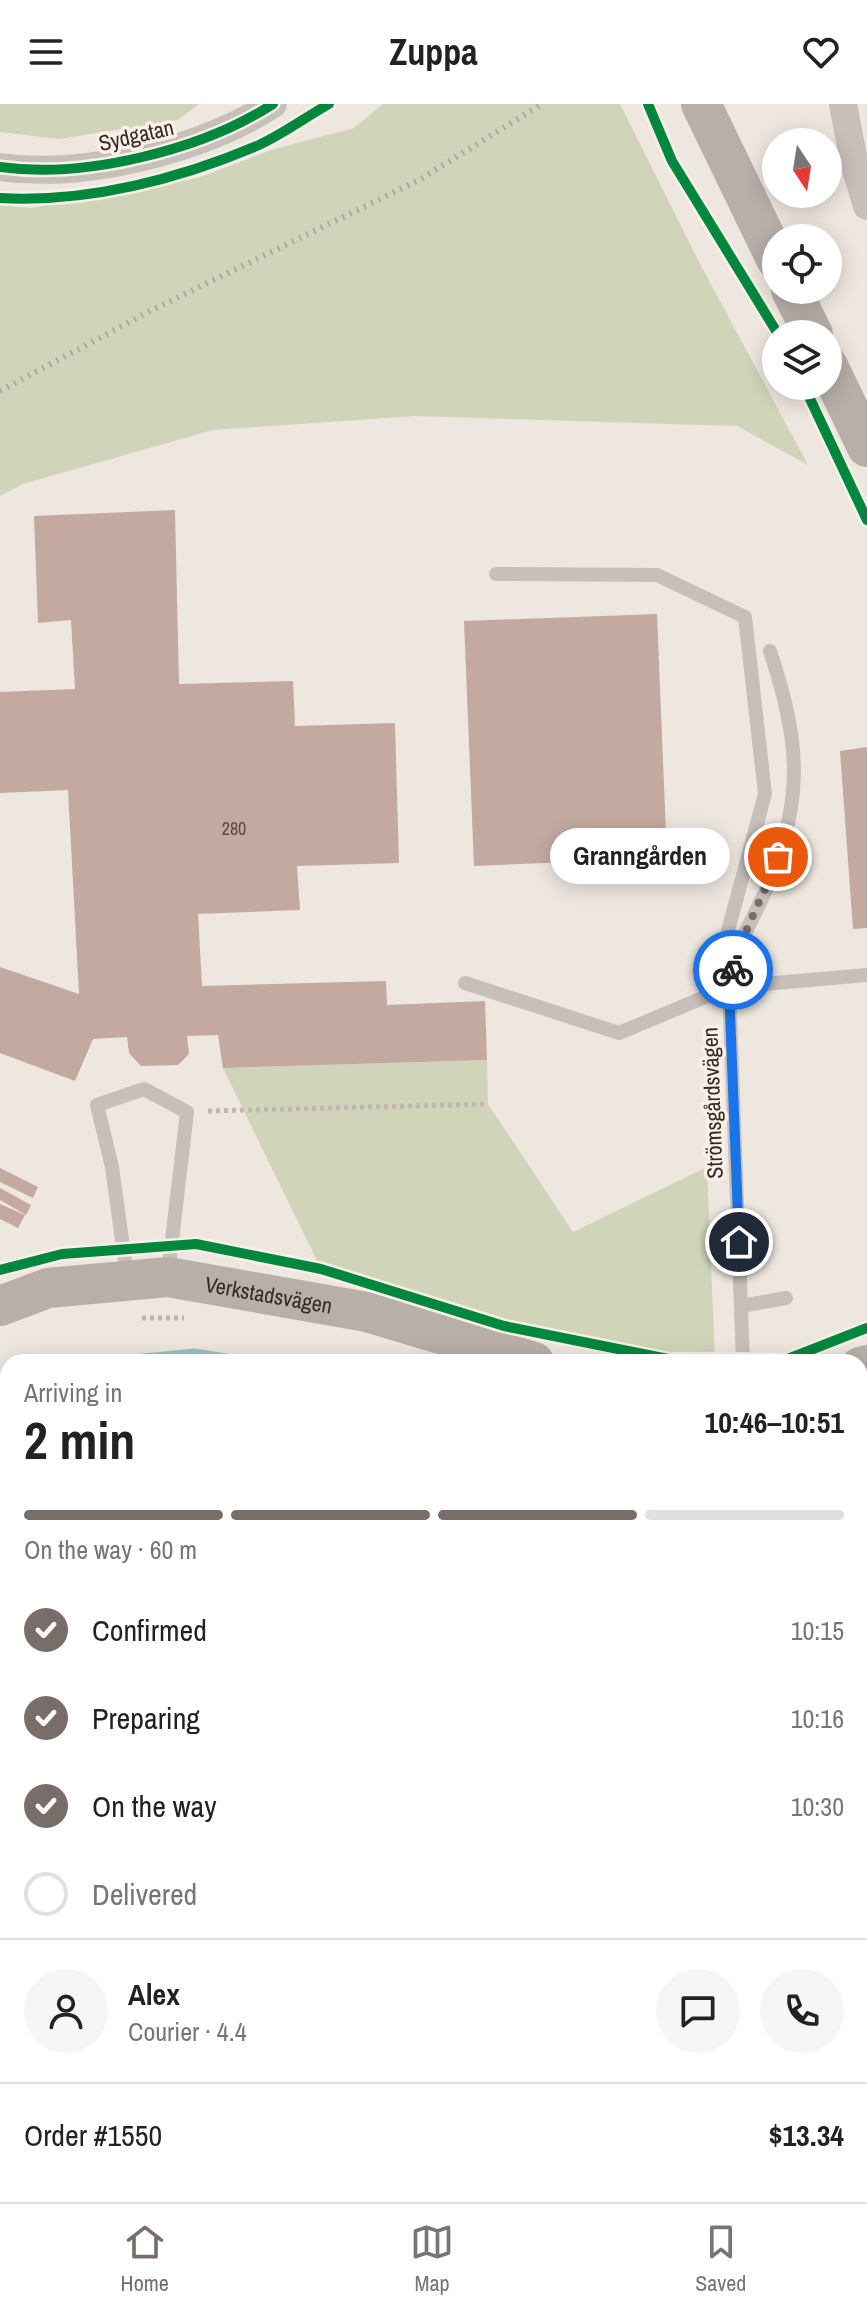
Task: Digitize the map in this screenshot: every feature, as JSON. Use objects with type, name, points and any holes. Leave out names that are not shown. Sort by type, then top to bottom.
[{"type":"main road","points":[[701,104],[762,230]]},
{"type":"main road","points":[[842,395],[867,447]]},
{"type":"main road","name":"Verkstadsvägen","points":[[0,1306],[48,1288],[129,1299],[168,1277],[367,1312],[507,1354]]},
{"type":"street","name":"Sydgatan","points":[[0,167],[31,172],[93,165],[179,147],[253,117],[273,104]]},
{"type":"street","points":[[843,104],[855,167],[867,206]]},
{"type":"lane","name":"Strömsgårdsvägen","points":[[496,574],[657,575],[745,617],[765,794],[727,934],[743,1354]]},
{"type":"lane","points":[[729,986],[742,933],[768,884],[787,830],[797,770],[789,708],[770,651]]},
{"type":"lane","points":[[465,983],[619,1033],[729,986],[867,975]]},
{"type":"lane","points":[[129,1299],[112,1167],[97,1105],[144,1089],[187,1112],[168,1277]]},
{"type":"lane","points":[[741,1306],[786,1298]]},
{"type":"path","points":[[187,1112],[488,1104]]},
{"type":"path","points":[[129,1299],[186,1318]]},
{"type":"green space","points":[[0,104],[199,104],[178,120],[59,139],[0,132]]},
{"type":"green space","points":[[383,104],[620,104],[762,379],[762,400],[773,400],[808,465],[737,426],[415,416],[213,430],[23,484],[0,496],[0,205],[31,208],[198,178],[271,150],[354,128]]},
{"type":"green space","points":[[487,1060],[488,1104],[573,1232],[707,1167],[715,1354],[640,1354],[565,1341],[466,1315],[321,1269],[223,1068]]},
{"type":"building","points":[[175,510],[179,684],[293,681],[295,726],[395,723],[399,863],[297,866],[300,910],[198,914],[202,986],[386,981],[387,1005],[485,1001],[487,1060],[223,1068],[218,1035],[187,1036],[189,1054],[178,1065],[141,1066],[129,1053],[127,1037],[93,1039],[75,1081],[0,1053],[0,967],[79,994],[68,790],[0,793],[0,692],[75,689],[71,620],[38,623],[34,516]]},
{"type":"building","points":[[657,614],[667,858],[474,866],[464,621]]},
{"type":"building","points":[[867,747],[867,928],[853,929],[840,751]]},
{"type":"building","points":[[0,1168],[38,1187],[33,1198],[0,1182]]},
{"type":"building","points":[[0,1188],[31,1205],[26,1215],[0,1200]]},
{"type":"building","points":[[0,1204],[25,1215],[18,1228],[0,1219]]},
{"type":"waterway","points":[[185,1354],[201,1354]]},
{"type":"railway","points":[[0,391],[150,311],[419,180],[542,104]]},
{"type":"cycle path","points":[[0,167],[68,169],[141,157],[212,135],[273,104]]},
{"type":"cycle path","points":[[0,198],[66,197],[165,178],[259,145],[329,104]]},
{"type":"cycle path","points":[[648,104],[672,161],[769,320]]},
{"type":"cycle path","points":[[811,400],[867,520]]},
{"type":"cycle path","points":[[0,1270],[62,1254],[196,1244],[321,1269],[504,1326],[643,1354]]},
{"type":"cycle path","points":[[800,1354],[867,1328]]},
{"type":"way so far","points":[[733,970],[742,933],[768,884],[778,857]]},
{"type":"place","name":"Granngården","points":[[778,857]]},
{"type":"route","points":[[733,970],[729,987],[739,1242]]}]
